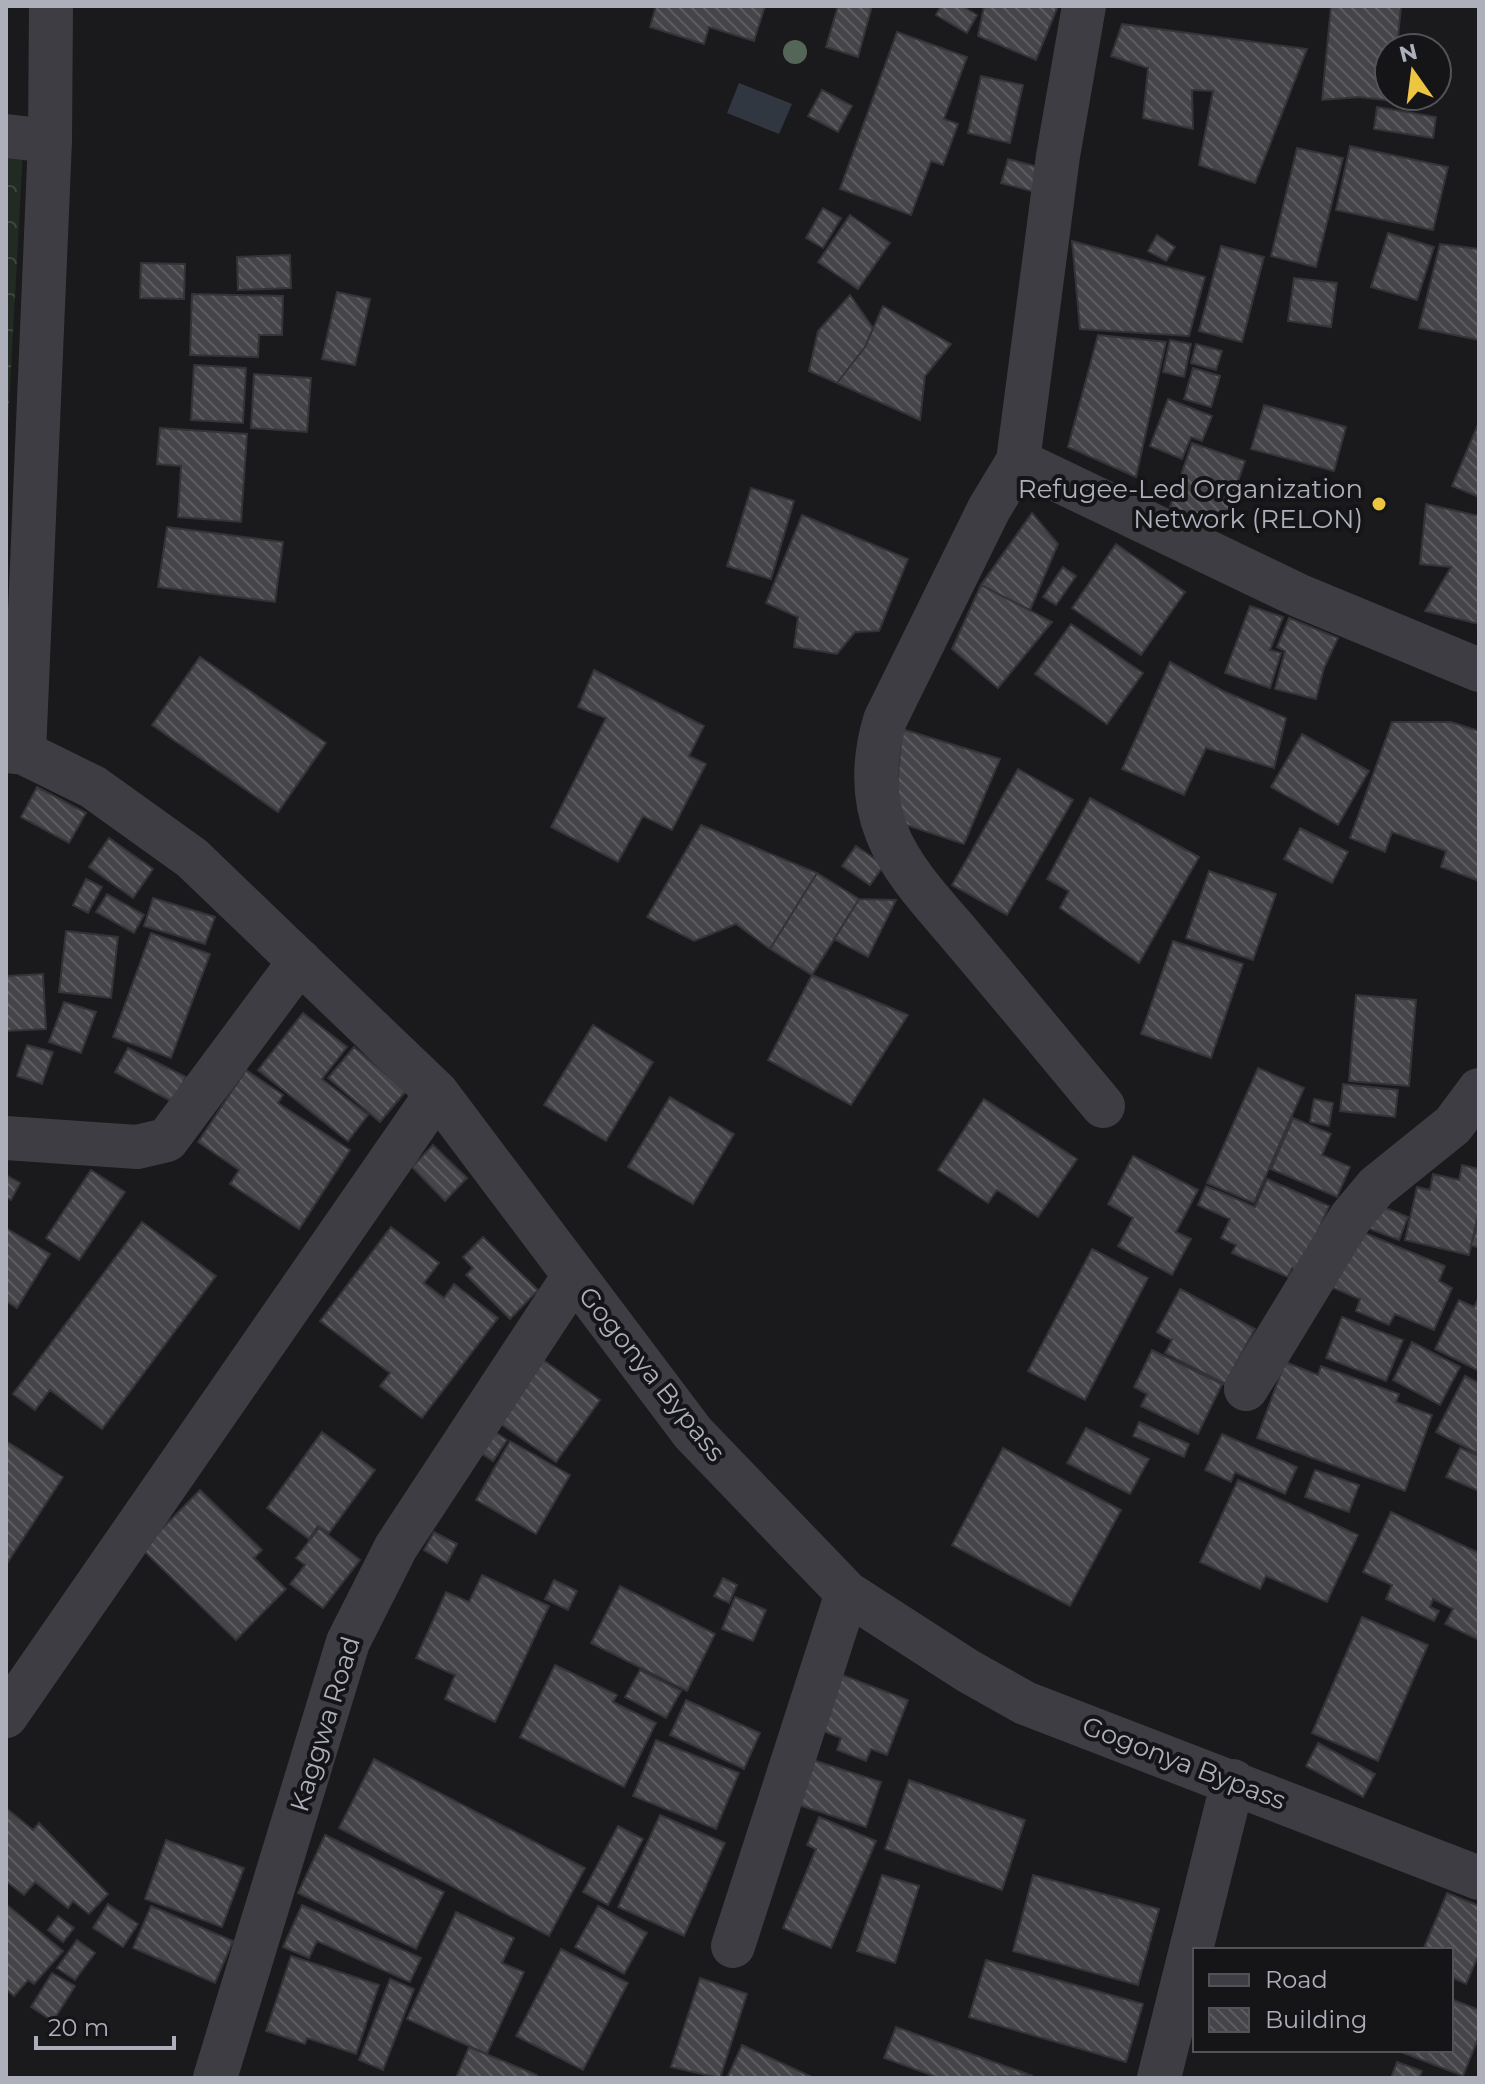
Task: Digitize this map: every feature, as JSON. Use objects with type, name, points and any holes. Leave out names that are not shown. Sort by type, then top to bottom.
[{"type":"street","points":[[15,752],[50,141],[51,6]]},
{"type":"street","points":[[1084,6],[1058,156],[1018,461],[989,509],[885,720],[877,748],[879,806],[888,835],[919,885],[1103,1106]]},
{"type":"street","points":[[6,136],[50,141]]},
{"type":"street","points":[[1018,461],[1300,596],[1479,670]]},
{"type":"street","name":"Gogonya Bypass","points":[[15,752],[93,787],[192,858],[437,1093],[693,1433],[847,1593],[968,1671],[1025,1703],[1479,1878]]},
{"type":"street","points":[[6,1138],[137,1147],[167,1140],[300,961]]},
{"type":"street","points":[[1246,1389],[1351,1217],[1376,1187],[1453,1125],[1479,1090]]},
{"type":"street","points":[[6,1716],[437,1093]]},
{"type":"street","name":"Kaggwa Road","points":[[215,2078],[348,1642],[396,1547],[574,1276]]},
{"type":"street","points":[[733,1946],[847,1593]]},
{"type":"street","points":[[1159,2078],[1233,1781]]},
{"type":"green space","points":[[6,149],[23,150],[6,460]]},
{"type":"shaded area","points":[[739,83],[792,104],[779,134],[727,113]]},
{"type":"building","points":[[656,6],[765,6],[754,41],[709,27],[704,44],[650,27]]},
{"type":"building","points":[[838,6],[872,6],[858,57],[826,47]]},
{"type":"building","points":[[941,6],[962,6],[977,15],[967,33],[936,15]]},
{"type":"building","points":[[984,6],[1058,6],[1036,60],[978,36]]},
{"type":"building","points":[[1331,6],[1401,6],[1399,32],[1373,32],[1373,99],[1322,100]]},
{"type":"building","points":[[1122,24],[1307,49],[1255,183],[1199,165],[1213,91],[1192,90],[1193,129],[1143,118],[1148,68],[1111,56]]},
{"type":"building","points":[[897,32],[967,57],[944,119],[958,124],[943,165],[931,161],[911,215],[840,189]]},
{"type":"building","points":[[981,76],[1023,85],[1010,143],[968,133]]},
{"type":"building","points":[[822,90],[852,106],[838,132],[808,116]]},
{"type":"building","points":[[1376,112],[1406,112],[1436,117],[1433,138],[1374,129]]},
{"type":"building","points":[[1350,146],[1448,167],[1433,230],[1336,210]]},
{"type":"building","points":[[1297,148],[1343,158],[1316,267],[1271,256]]},
{"type":"building","points":[[1008,159],[1046,169],[1039,193],[1001,183]]},
{"type":"building","points":[[823,208],[841,218],[823,248],[806,238]]},
{"type":"building","points":[[850,215],[890,243],[858,289],[818,262]]},
{"type":"building","points":[[1388,233],[1434,247],[1417,300],[1371,287]]},
{"type":"building","points":[[1157,235],[1175,247],[1166,261],[1148,251]]},
{"type":"building","points":[[1072,241],[1205,277],[1189,336],[1080,329]]},
{"type":"building","points":[[1440,244],[1479,249],[1479,340],[1419,328]]},
{"type":"building","points":[[1221,246],[1264,257],[1242,342],[1199,331]]},
{"type":"building","points":[[290,255],[291,288],[238,290],[237,257]]},
{"type":"building","points":[[141,263],[185,264],[184,299],[140,298]]},
{"type":"building","points":[[1294,278],[1337,283],[1331,327],[1288,321]]},
{"type":"building","points":[[337,292],[370,299],[355,365],[322,359]]},
{"type":"building","points":[[192,294],[283,296],[282,335],[259,335],[258,357],[190,355]]},
{"type":"building","points":[[850,295],[873,328],[865,347],[837,383],[809,371],[818,331]]},
{"type":"building","points":[[883,306],[951,344],[925,376],[920,420],[837,383],[865,347]]},
{"type":"building","points":[[1098,335],[1166,342],[1136,477],[1068,447]]},
{"type":"building","points":[[1170,340],[1191,344],[1184,377],[1163,372]]},
{"type":"building","points":[[1196,344],[1222,351],[1216,370],[1191,363]]},
{"type":"building","points":[[194,365],[246,368],[243,423],[191,420]]},
{"type":"building","points":[[1193,368],[1220,376],[1211,407],[1184,399]]},
{"type":"building","points":[[254,374],[311,378],[307,432],[251,428]]},
{"type":"building","points":[[1168,399],[1212,416],[1202,441],[1191,437],[1182,459],[1150,446]]},
{"type":"building","points":[[1264,405],[1346,427],[1334,471],[1251,449]]},
{"type":"building","points":[[1479,422],[1479,497],[1452,486]]},
{"type":"building","points":[[160,428],[247,434],[241,522],[178,517],[181,466],[157,464]]},
{"type":"building","points":[[1192,443],[1245,461],[1223,525],[1170,507]]},
{"type":"building","points":[[751,488],[794,501],[771,579],[727,566]]},
{"type":"building","points":[[1426,504],[1479,516],[1479,624],[1425,611],[1451,567],[1420,564]]},
{"type":"building","points":[[1032,513],[1058,544],[1030,610],[981,585]]},
{"type":"building","points":[[802,515],[908,559],[879,631],[855,632],[837,654],[794,647],[798,617],[766,603]]},
{"type":"building","points":[[167,527],[283,542],[275,602],[158,587]]},
{"type":"building","points":[[1116,544],[1185,592],[1141,655],[1072,608]]},
{"type":"building","points":[[1063,567],[1076,576],[1056,605],[1043,597]]},
{"type":"building","points":[[981,585],[1052,622],[998,688],[952,649]]},
{"type":"building","points":[[1250,606],[1283,617],[1270,650],[1281,653],[1270,688],[1225,673]]},
{"type":"building","points":[[1289,618],[1338,638],[1324,668],[1316,699],[1275,689],[1285,651],[1277,647]]},
{"type":"building","points":[[1071,624],[1143,673],[1107,724],[1035,674]]},
{"type":"building","points":[[200,657],[326,743],[278,812],[152,725]]},
{"type":"building","points":[[1170,662],[1221,690],[1286,718],[1274,768],[1206,748],[1184,795],[1122,769]]},
{"type":"building","points":[[594,670],[704,726],[689,756],[706,764],[672,830],[643,816],[618,862],[551,827],[606,718],[578,707]]},
{"type":"building","points":[[1392,722],[1451,722],[1479,731],[1479,881],[1441,867],[1446,851],[1392,832],[1385,852],[1350,838]]},
{"type":"building","points":[[902,729],[1000,759],[964,844],[894,821]]},
{"type":"building","points":[[1302,734],[1369,771],[1338,825],[1271,787]]},
{"type":"building","points":[[1018,769],[1073,800],[1007,915],[952,885]]},
{"type":"building","points":[[37,787],[86,813],[69,843],[21,817]]},
{"type":"building","points":[[1090,798],[1199,857],[1139,963],[1060,908],[1069,891],[1047,879]]},
{"type":"building","points":[[701,825],[817,873],[770,949],[736,924],[694,941],[647,917]]},
{"type":"building","points":[[1300,828],[1348,852],[1332,883],[1284,859]]},
{"type":"building","points":[[109,838],[153,869],[133,898],[89,867]]},
{"type":"building","points":[[856,846],[884,865],[870,885],[842,866]]},
{"type":"building","points":[[1209,871],[1276,894],[1253,960],[1186,938]]},
{"type":"building","points":[[817,873],[859,899],[812,975],[770,949]]},
{"type":"building","points":[[86,879],[102,887],[88,913],[73,905]]},
{"type":"building","points":[[107,894],[144,915],[134,933],[96,912]]},
{"type":"building","points":[[153,898],[215,917],[205,944],[144,926]]},
{"type":"building","points":[[859,899],[896,900],[868,957],[834,939]]},
{"type":"building","points":[[66,931],[118,937],[111,998],[59,992]]},
{"type":"building","points":[[151,933],[210,954],[171,1058],[113,1037]]},
{"type":"building","points":[[1173,941],[1243,964],[1211,1058],[1141,1034]]},
{"type":"building","points":[[43,974],[46,1029],[6,1031],[6,976]]},
{"type":"building","points":[[812,975],[908,1015],[851,1105],[768,1060]]},
{"type":"building","points":[[1356,995],[1416,1000],[1409,1086],[1349,1081]]},
{"type":"building","points":[[64,1002],[96,1012],[81,1053],[49,1042]]},
{"type":"building","points":[[303,1013],[347,1047],[322,1079],[368,1115],[348,1141],[258,1070]]},
{"type":"building","points":[[593,1025],[653,1062],[606,1141],[544,1105]]},
{"type":"building","points":[[27,1045],[53,1052],[42,1084],[17,1076]]},
{"type":"building","points":[[354,1047],[406,1091],[380,1122],[328,1078]]},
{"type":"building","points":[[128,1048],[186,1077],[173,1102],[115,1072]]},
{"type":"building","points":[[1258,1068],[1304,1088],[1254,1203],[1207,1183]]},
{"type":"building","points":[[246,1070],[283,1095],[278,1103],[350,1150],[299,1229],[230,1184],[239,1170],[198,1142]]},
{"type":"building","points":[[1343,1084],[1398,1090],[1395,1117],[1340,1111]]},
{"type":"building","points":[[670,1097],[734,1134],[693,1204],[628,1167]]},
{"type":"building","points":[[984,1099],[1077,1159],[1038,1217],[997,1190],[988,1203],[938,1170]]},
{"type":"building","points":[[1314,1099],[1333,1103],[1329,1126],[1310,1122]]},
{"type":"building","points":[[1293,1118],[1331,1134],[1322,1155],[1350,1167],[1337,1197],[1271,1169]]},
{"type":"building","points":[[433,1145],[467,1178],[445,1201],[412,1167]]},
{"type":"building","points":[[1133,1156],[1198,1190],[1176,1232],[1191,1239],[1172,1275],[1118,1246],[1133,1218],[1108,1204]]},
{"type":"building","points":[[1462,1165],[1479,1169],[1479,1211],[1469,1255],[1405,1240],[1417,1187],[1430,1190],[1433,1174],[1459,1180]]},
{"type":"building","points":[[91,1170],[125,1192],[79,1260],[46,1238]]},
{"type":"building","points":[[6,1175],[20,1183],[11,1200],[6,1197]]},
{"type":"building","points":[[1267,1179],[1329,1206],[1300,1272],[1292,1268],[1288,1277],[1232,1253],[1236,1245],[1221,1238],[1230,1219],[1198,1205],[1206,1186],[1255,1207]]},
{"type":"building","points":[[1371,1202],[1408,1217],[1399,1240],[1362,1226]]},
{"type":"building","points":[[1479,1221],[1479,1248],[1471,1245]]},
{"type":"building","points":[[142,1222],[216,1276],[102,1429],[50,1390],[35,1410],[13,1394]]},
{"type":"building","points":[[391,1227],[439,1263],[424,1283],[444,1298],[454,1284],[498,1318],[422,1418],[380,1386],[390,1373],[320,1321]]},
{"type":"building","points":[[6,1228],[50,1254],[17,1308],[6,1301]]},
{"type":"building","points":[[1357,1230],[1445,1266],[1439,1281],[1452,1288],[1434,1330],[1395,1314],[1389,1325],[1356,1311],[1360,1299],[1333,1288]]},
{"type":"building","points":[[483,1237],[538,1290],[510,1319],[466,1275],[473,1268],[463,1257]]},
{"type":"building","points":[[1092,1249],[1148,1278],[1085,1400],[1028,1371]]},
{"type":"building","points":[[1180,1289],[1255,1329],[1225,1384],[1165,1353],[1172,1340],[1157,1332]]},
{"type":"building","points":[[1479,1297],[1479,1371],[1435,1349],[1459,1300],[1474,1307]]},
{"type":"building","points":[[1342,1317],[1403,1340],[1386,1381],[1326,1358]]},
{"type":"building","points":[[1412,1342],[1460,1367],[1440,1405],[1393,1380]]},
{"type":"building","points":[[1152,1350],[1222,1384],[1198,1434],[1141,1406],[1147,1394],[1134,1387]]},
{"type":"building","points":[[536,1355],[600,1400],[556,1462],[492,1418]]},
{"type":"building","points":[[1285,1362],[1318,1375],[1321,1366],[1399,1394],[1396,1402],[1432,1415],[1405,1491],[1257,1438]]},
{"type":"building","points":[[1465,1376],[1479,1383],[1479,1454],[1436,1432]]},
{"type":"building","points":[[1139,1422],[1189,1444],[1184,1457],[1133,1436]]},
{"type":"building","points":[[486,1426],[507,1440],[493,1461],[472,1447]]},
{"type":"building","points":[[1086,1428],[1149,1459],[1130,1494],[1067,1463]]},
{"type":"building","points":[[322,1432],[375,1470],[329,1533],[318,1526],[309,1539],[267,1508]]},
{"type":"building","points":[[1222,1434],[1297,1467],[1285,1494],[1235,1472],[1231,1482],[1205,1470]]},
{"type":"building","points":[[6,1441],[63,1477],[6,1565]]},
{"type":"building","points":[[510,1441],[570,1475],[536,1534],[476,1500]]},
{"type":"building","points":[[1003,1448],[1121,1510],[1070,1606],[952,1545]]},
{"type":"building","points":[[1460,1448],[1479,1456],[1479,1491],[1446,1477]]},
{"type":"building","points":[[1315,1470],[1359,1485],[1349,1512],[1305,1497]]},
{"type":"building","points":[[1238,1480],[1358,1535],[1327,1602],[1266,1576],[1260,1589],[1200,1562]]},
{"type":"building","points":[[200,1490],[262,1550],[254,1558],[286,1589],[236,1640],[142,1549]]},
{"type":"building","points":[[1391,1512],[1479,1553],[1479,1640],[1445,1624],[1453,1609],[1433,1599],[1430,1607],[1439,1611],[1434,1621],[1386,1599],[1392,1585],[1363,1572]]},
{"type":"building","points":[[319,1528],[360,1560],[323,1608],[290,1584],[305,1565],[296,1558]]},
{"type":"building","points":[[434,1532],[457,1544],[447,1563],[424,1550]]},
{"type":"building","points":[[482,1575],[549,1606],[495,1722],[445,1699],[455,1675],[416,1658],[446,1592],[469,1602]]},
{"type":"building","points":[[723,1578],[737,1585],[729,1603],[714,1596]]},
{"type":"building","points":[[554,1580],[577,1591],[568,1610],[545,1599]]},
{"type":"building","points":[[620,1586],[715,1634],[687,1691],[591,1643]]},
{"type":"building","points":[[735,1597],[766,1610],[753,1641],[722,1629]]},
{"type":"building","points":[[1362,1617],[1428,1645],[1378,1761],[1312,1733]]},
{"type":"building","points":[[555,1665],[617,1695],[613,1702],[656,1723],[624,1787],[520,1737]]},
{"type":"building","points":[[640,1670],[681,1691],[666,1718],[625,1697]]},
{"type":"building","points":[[837,1673],[908,1700],[887,1755],[871,1749],[866,1761],[837,1750],[841,1738],[816,1728]]},
{"type":"building","points":[[686,1700],[760,1733],[744,1769],[670,1735]]},
{"type":"building","points":[[656,1740],[739,1773],[716,1829],[633,1796]]},
{"type":"building","points":[[1318,1743],[1375,1774],[1363,1797],[1306,1766]]},
{"type":"building","points":[[374,1759],[585,1868],[549,1936],[339,1828]]},
{"type":"building","points":[[810,1759],[881,1782],[866,1827],[796,1804]]},
{"type":"building","points":[[909,1780],[1025,1820],[1002,1890],[885,1849]]},
{"type":"building","points":[[6,1808],[33,1830],[39,1823],[108,1894],[89,1914],[73,1901],[68,1908],[35,1882],[24,1895],[6,1881]]},
{"type":"building","points":[[660,1815],[725,1843],[684,1936],[618,1907]]},
{"type":"building","points":[[819,1817],[876,1841],[831,1948],[783,1928],[816,1849],[807,1845]]},
{"type":"building","points":[[618,1826],[643,1839],[608,1905],[583,1892]]},
{"type":"building","points":[[325,1835],[444,1892],[416,1949],[298,1893]]},
{"type":"building","points":[[166,1840],[244,1868],[222,1927],[145,1899]]},
{"type":"building","points":[[882,1875],[919,1886],[895,1963],[857,1951]]},
{"type":"building","points":[[1033,1875],[1159,1909],[1138,1985],[1013,1951]]},
{"type":"building","points":[[1447,1893],[1479,1906],[1479,1954],[1466,1984],[1453,1978],[1453,1948],[1424,1948]]},
{"type":"building","points":[[6,1904],[63,1951],[34,1984],[28,1980],[14,1996],[6,1989]]},
{"type":"building","points":[[108,1904],[138,1924],[123,1947],[93,1928]]},
{"type":"building","points":[[302,1905],[421,1958],[410,1982],[317,1941],[309,1958],[283,1947]]},
{"type":"building","points":[[151,1906],[233,1941],[215,1983],[133,1948]]},
{"type":"building","points":[[598,1906],[647,1933],[624,1974],[575,1947]]},
{"type":"building","points":[[456,1912],[514,1938],[502,1963],[524,1972],[487,2054],[407,2019]]},
{"type":"building","points":[[58,1916],[74,1928],[63,1942],[48,1930]]},
{"type":"building","points":[[77,1940],[95,1953],[75,1980],[57,1968]]},
{"type":"building","points":[[561,1949],[628,1983],[583,2070],[516,2036]]},
{"type":"building","points":[[291,1956],[379,1985],[356,2054],[307,2038],[305,2044],[266,2031]]},
{"type":"building","points":[[986,1960],[1143,2004],[1126,2062],[969,2017]]},
{"type":"building","points":[[52,1973],[75,1986],[53,2021],[31,2007]]},
{"type":"building","points":[[700,1978],[747,1994],[720,2078],[671,2067]]},
{"type":"building","points":[[390,1979],[414,1989],[383,2070],[359,2060]]},
{"type":"building","points":[[1453,2000],[1479,2010],[1479,2036],[1463,2076],[1401,2052],[1453,2052]]},
{"type":"building","points":[[896,2027],[1033,2076],[939,2078],[884,2058]]},
{"type":"building","points":[[742,2045],[814,2078],[727,2078]]},
{"type":"building","points":[[469,2047],[537,2075],[536,2078],[456,2078]]},
{"type":"building","points":[[1397,2062],[1422,2071],[1419,2078],[1391,2078]]},
{"type":"place","name":"Refugee-Led Organization Network (RELON)","points":[[1379,504]]}]
